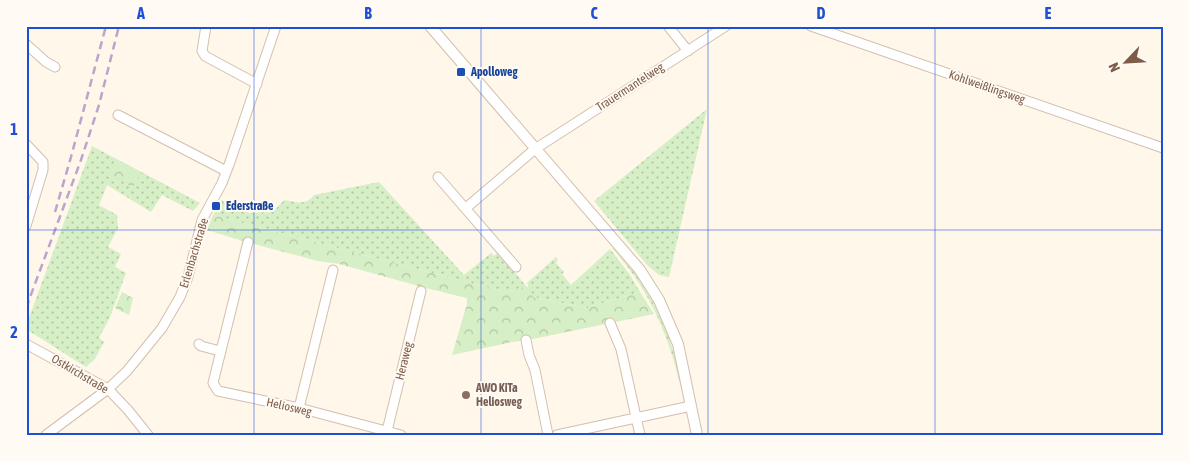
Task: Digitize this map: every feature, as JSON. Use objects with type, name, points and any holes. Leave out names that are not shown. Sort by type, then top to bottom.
[{"type":"street","points":[[206,26],[202,51],[205,56],[257,84]]},
{"type":"street","name":"Erlenbachstraße","points":[[46,435],[108,389],[127,371],[173,310],[188,276],[202,220],[222,183],[276,26]]},
{"type":"street","points":[[430,26],[640,270],[659,300],[678,344],[697,435]]},
{"type":"street","points":[[668,26],[688,51]]},
{"type":"street","name":"Trauermantelweg","points":[[466,208],[535,149],[726,26]]},
{"type":"street","name":"Kohlweißlingsweg","points":[[811,26],[1163,148]]},
{"type":"street","points":[[26,44],[46,62],[55,67]]},
{"type":"street","points":[[118,115],[226,171]]},
{"type":"street","points":[[26,144],[43,162],[43,170],[27,220]]},
{"type":"street","points":[[438,178],[516,267]]},
{"type":"street","name":"Heliosweg","points":[[248,242],[213,383],[218,391],[299,408],[401,435]]},
{"type":"street","points":[[299,408],[333,270]]},
{"type":"street","name":"Heraweg","points":[[387,431],[421,291]]},
{"type":"street","points":[[610,323],[620,349],[640,435]]},
{"type":"street","points":[[526,340],[548,435]]},
{"type":"street","name":"Ostkirchstraße","points":[[26,344],[108,389],[148,435]]},
{"type":"street","points":[[199,344],[220,351]]},
{"type":"street","points":[[557,435],[691,406]]},
{"type":"green space","points":[[707,109],[669,277],[659,275],[647,265],[594,201]]},
{"type":"green space","points":[[92,146],[200,203],[193,211],[162,195],[151,212],[107,185],[99,205],[117,215],[118,228],[108,247],[121,254],[115,267],[126,273],[110,317],[99,338],[104,342],[95,359],[86,367],[26,329],[26,326]]},
{"type":"green space","points":[[122,162],[141,172],[133,187],[109,174],[114,164],[119,167]]},
{"type":"green space","points":[[379,182],[464,275],[491,253],[494,256],[498,252],[527,287],[504,292],[213,215],[221,200],[249,213],[273,212],[284,200],[304,202],[314,195]]},
{"type":"green space","points":[[213,215],[504,292],[530,286],[533,297],[587,308],[640,292],[654,314],[452,355],[467,304],[467,298],[339,264],[318,261],[207,230]]},
{"type":"green space","points":[[615,247],[641,282],[659,314],[679,369],[684,391],[682,392],[671,352],[657,316],[638,281],[612,248]]},
{"type":"green space","points":[[610,249],[630,275],[640,292],[587,308],[533,297],[527,283],[556,257],[558,260],[556,263],[564,272],[562,274],[571,285]]},
{"type":"green space","points":[[122,292],[133,298],[129,315],[115,308]]},
{"type":"railway","points":[[55,212],[106,26]]},
{"type":"railway","points":[[26,308],[81,160],[99,105],[119,26]]},
{"type":"place","name":"Apolloweg","points":[[461,72]]},
{"type":"place","name":"Ederstraße","points":[[216,206]]},
{"type":"place","name":"AWO KiTa Heliosweg","points":[[466,395]]}]
